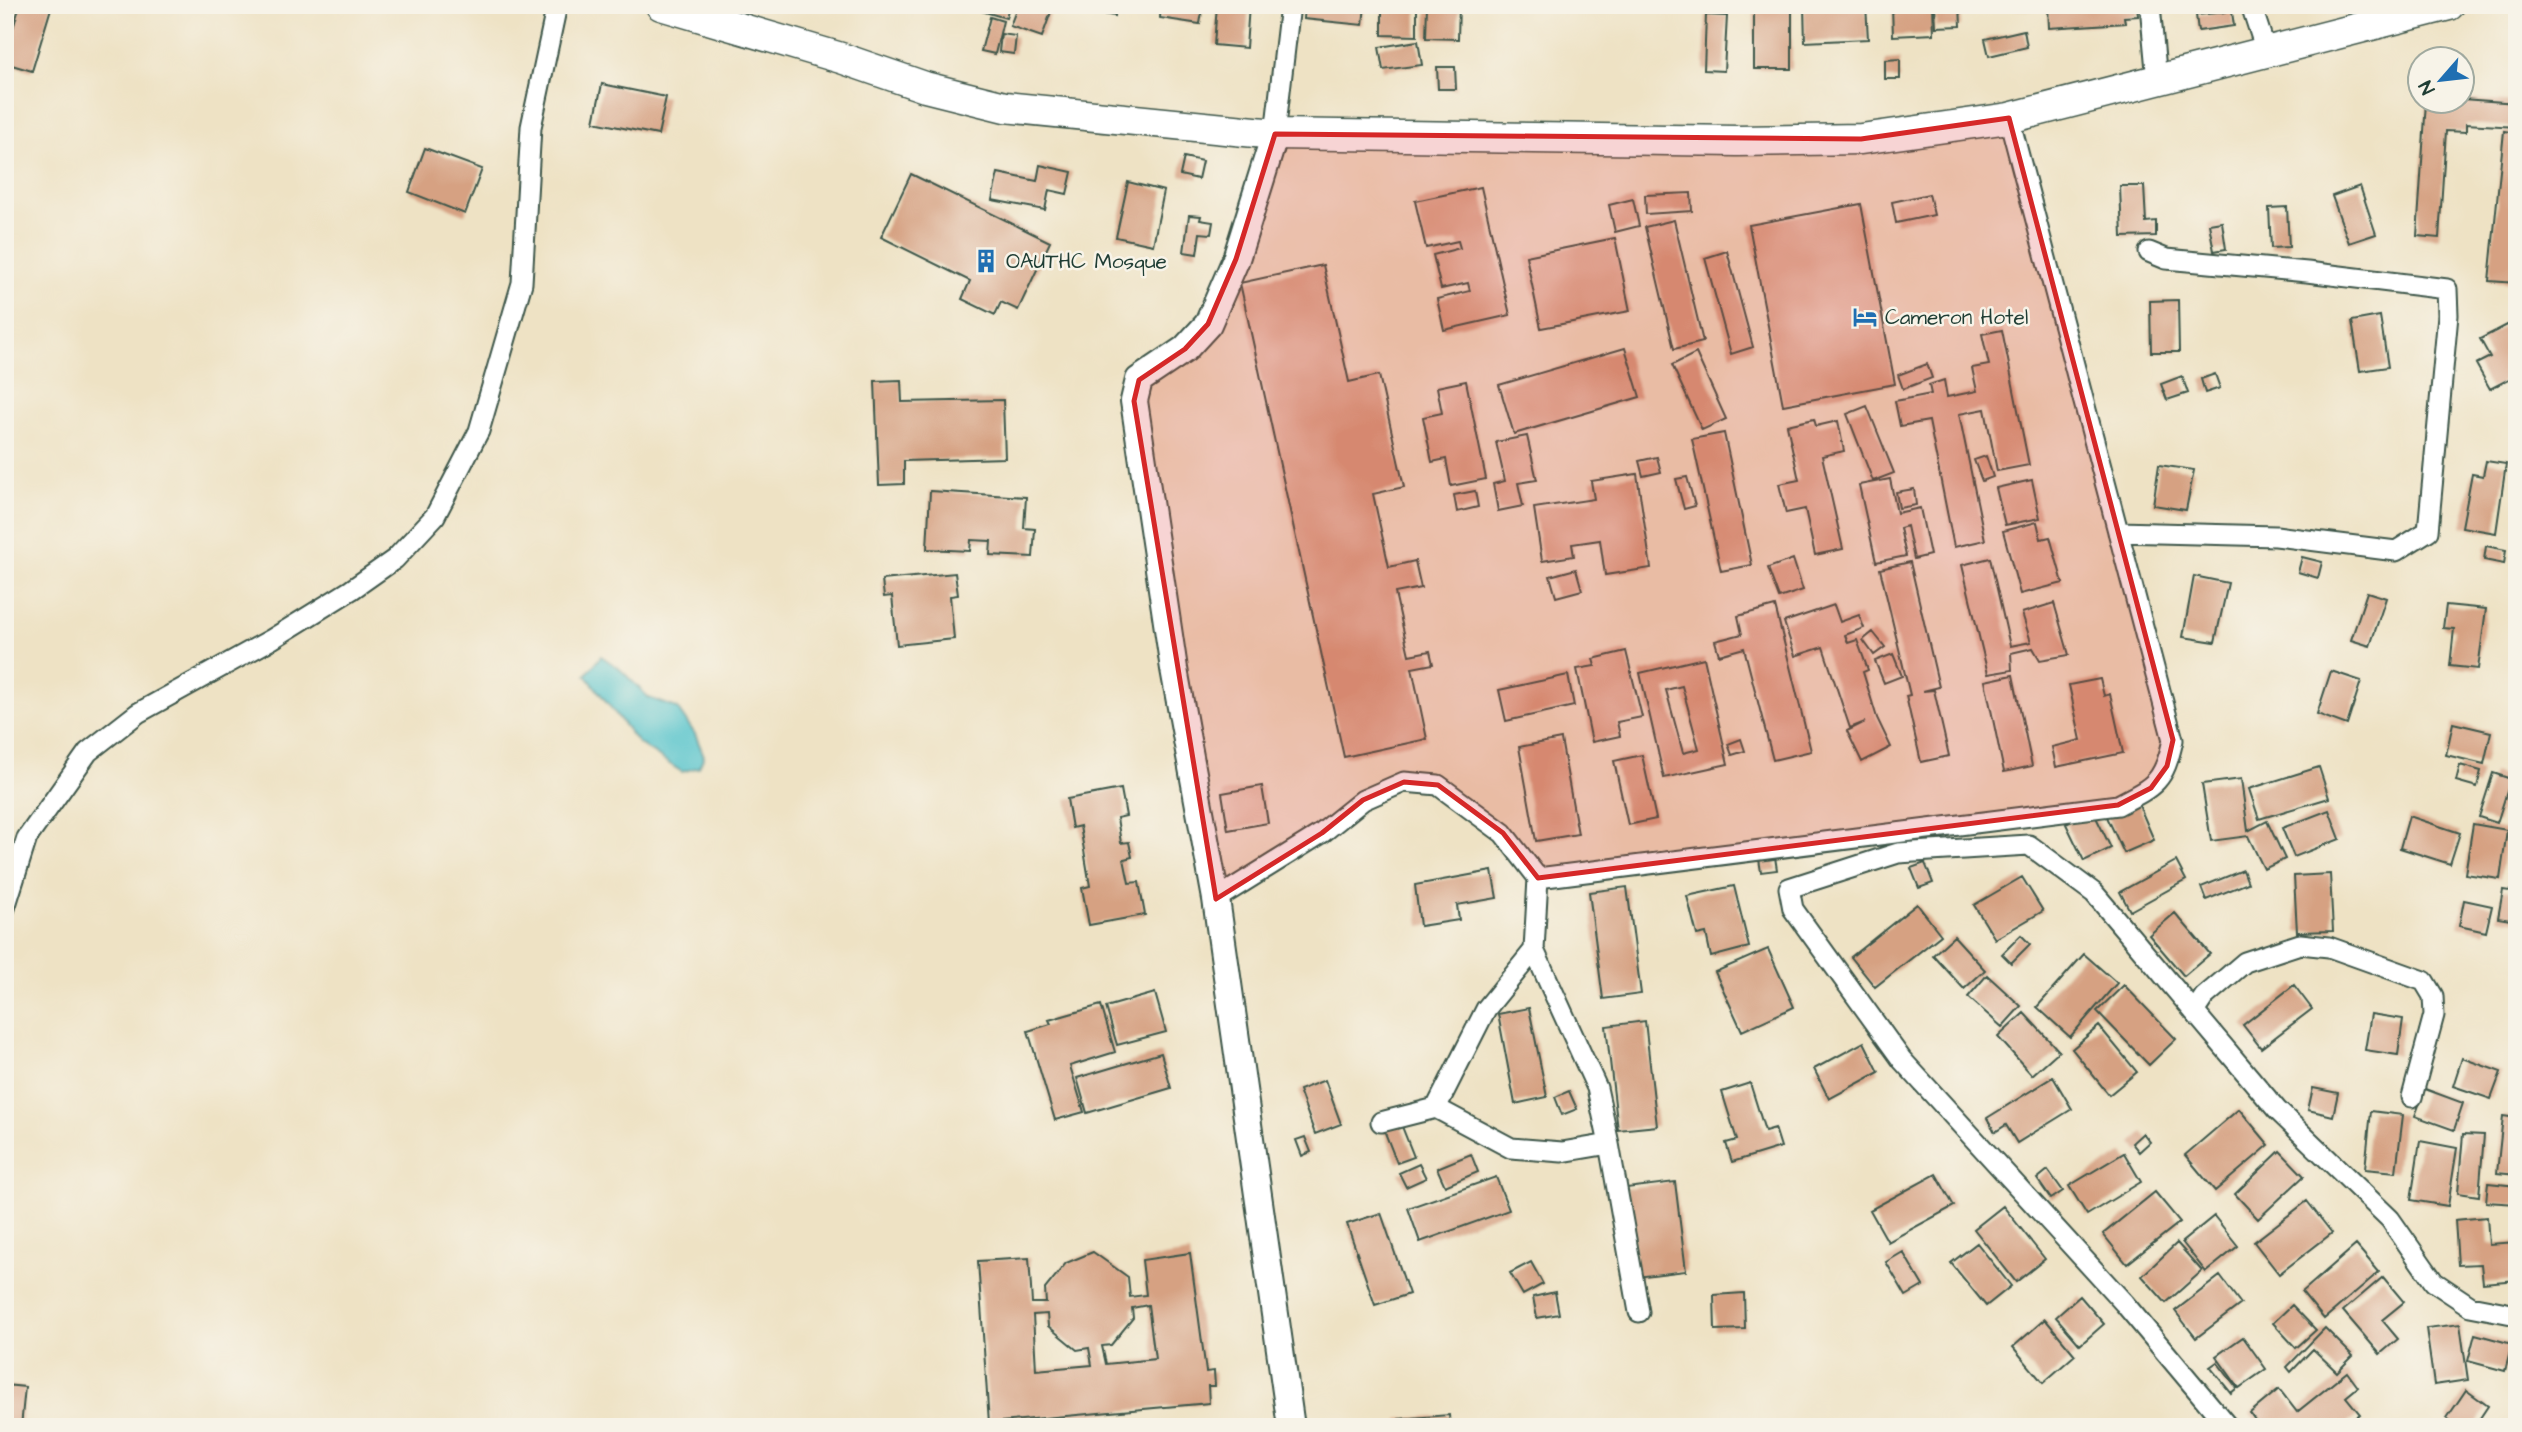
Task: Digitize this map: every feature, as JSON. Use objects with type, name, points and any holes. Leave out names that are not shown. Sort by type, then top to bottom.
[{"type":"main road","points":[[661,5],[841,58],[925,87],[1005,107],[1275,134],[1737,141],[1847,139],[2009,118],[2449,5]]},
{"type":"street","points":[[5,908],[27,838],[88,752],[138,713],[272,639],[351,590],[396,559],[435,516],[478,431],[522,283],[531,127],[557,5]]},
{"type":"street","points":[[1290,5],[1275,134],[1236,259],[1208,324],[1185,349],[1139,380],[1134,401],[1174,669],[1216,900],[1291,1427]]},
{"type":"street","points":[[2150,5],[2157,81]]},
{"type":"street","points":[[2252,5],[2266,51]]},
{"type":"street","points":[[1538,878],[2118,804],[2151,788],[2167,766],[2173,740],[2009,118]]},
{"type":"street","points":[[2118,533],[2276,536],[2396,551],[2428,531],[2448,315],[2446,289],[2166,259],[2149,252]]},
{"type":"street","points":[[1216,900],[1322,834],[1363,800],[1404,782],[1438,785],[1503,833],[1538,878],[1534,950],[1597,1088],[1639,1312]]},
{"type":"street","points":[[2228,1427],[2124,1303],[1902,1060],[1793,909],[1789,888],[1898,853],[2029,845],[2094,893],[2277,1110],[2390,1219],[2434,1282],[2470,1306],[2517,1315]]},
{"type":"street","points":[[2194,1012],[2204,997],[2245,962],[2300,944],[2329,947],[2424,981],[2433,996],[2434,1015],[2412,1097]]},
{"type":"street","points":[[1436,1108],[1486,1009],[1534,950]]},
{"type":"street","points":[[1381,1122],[1436,1108],[1511,1148],[1562,1152],[1609,1144]]},
{"type":"highlighted area","points":[[2009,118],[2173,740],[2167,766],[2151,788],[2118,805],[1538,878],[1503,833],[1438,785],[1404,782],[1363,800],[1322,833],[1216,899],[1134,401],[1139,380],[1185,349],[1208,324],[1236,259],[1275,134],[1861,139]]},
{"type":"water","points":[[601,656],[620,669],[649,698],[677,708],[695,734],[704,756],[699,767],[682,772],[638,743],[586,675]]},
{"type":"building","points":[[20,5],[52,5],[32,71],[5,63]]},
{"type":"building","points":[[979,5],[1009,5],[1006,18],[978,10]]},
{"type":"building","points":[[1018,5],[1042,5],[1052,9],[1042,37],[1010,26]]},
{"type":"building","points":[[1092,5],[1116,5],[1115,16],[1091,12]]},
{"type":"building","points":[[1161,5],[1203,5],[1200,24],[1160,18]]},
{"type":"building","points":[[1217,5],[1249,5],[1246,48],[1214,45]]},
{"type":"building","points":[[1305,5],[1365,5],[1363,25],[1304,19]]},
{"type":"building","points":[[1382,5],[1417,5],[1417,36],[1382,35]]},
{"type":"building","points":[[1427,5],[1459,5],[1458,39],[1426,38]]},
{"type":"building","points":[[1754,5],[1792,5],[1792,69],[1754,69]]},
{"type":"building","points":[[1866,5],[1868,39],[1805,42],[1804,7]]},
{"type":"building","points":[[1892,5],[1933,5],[1934,34],[1893,36]]},
{"type":"building","points":[[1935,5],[1960,5],[1961,26],[1936,27]]},
{"type":"building","points":[[2015,5],[2042,5],[2042,10],[2014,9]]},
{"type":"building","points":[[2048,5],[2137,5],[2138,16],[2124,17],[2125,23],[2049,28]]},
{"type":"building","points":[[2224,5],[2231,5],[2234,26],[2198,31],[2196,15],[2225,12]]},
{"type":"building","points":[[1706,15],[1727,16],[1724,71],[1704,70]]},
{"type":"building","points":[[990,17],[1003,21],[995,54],[981,51]]},
{"type":"building","points":[[2024,30],[2027,47],[1989,56],[1985,39]]},
{"type":"building","points":[[1001,34],[1016,36],[1014,54],[999,52]]},
{"type":"building","points":[[1418,41],[1422,65],[1383,70],[1379,47]]},
{"type":"building","points":[[1900,59],[1900,79],[1885,79],[1885,60]]},
{"type":"building","points":[[1437,67],[1455,67],[1456,89],[1438,89]]},
{"type":"building","points":[[602,84],[666,97],[658,135],[594,122]]},
{"type":"building","points":[[2476,100],[2517,103],[2517,127],[2466,124],[2466,132],[2446,131],[2439,238],[2417,236],[2425,116],[2476,116]]},
{"type":"building","points":[[2504,131],[2517,133],[2517,283],[2489,281]]},
{"type":"building","points":[[425,148],[482,169],[465,214],[409,192]]},
{"type":"building","points":[[1184,157],[1202,161],[1198,179],[1180,175]]},
{"type":"building","points":[[1040,165],[1072,172],[1067,194],[1049,190],[1045,210],[992,200],[998,173],[1037,181]]},
{"type":"building","name":"OAUTHC Mosque","points":[[911,174],[1050,242],[1018,310],[1001,302],[995,315],[962,299],[970,281],[881,237]]},
{"type":"building","points":[[1128,182],[1164,191],[1153,245],[1116,237]]},
{"type":"building","points":[[2120,186],[2144,186],[2146,222],[2156,221],[2156,236],[2122,237]]},
{"type":"building","points":[[2360,186],[2376,234],[2349,243],[2332,196]]},
{"type":"building","points":[[1481,187],[1510,315],[1444,330],[1437,299],[1470,291],[1468,283],[1441,289],[1433,255],[1460,248],[1458,241],[1426,248],[1415,201]]},
{"type":"building","points":[[1691,193],[1692,211],[1646,214],[1645,195]]},
{"type":"building","points":[[1929,194],[1934,215],[1896,223],[1892,202]]},
{"type":"building","points":[[1633,199],[1639,226],[1615,232],[1609,205]]},
{"type":"building","points":[[1861,204],[1895,384],[1783,405],[1749,225]]},
{"type":"building","points":[[2287,207],[2289,247],[2271,248],[2269,208]]},
{"type":"building","points":[[1189,215],[1201,216],[1200,220],[1213,222],[1211,234],[1200,233],[1197,254],[1184,252]]},
{"type":"building","points":[[1674,220],[1703,342],[1674,349],[1645,227]]},
{"type":"building","points":[[2222,222],[2226,249],[2214,251],[2209,224]]},
{"type":"building","points":[[1615,238],[1630,311],[1541,328],[1526,256]]},
{"type":"building","points":[[1727,251],[1753,347],[1731,354],[1705,258]]},
{"type":"building","points":[[1323,265],[1349,382],[1379,375],[1404,487],[1373,494],[1389,567],[1415,561],[1421,588],[1395,593],[1409,655],[1430,651],[1433,664],[1412,668],[1427,739],[1344,757],[1240,283]]},
{"type":"building","points":[[2178,300],[2179,352],[2151,352],[2150,301]]},
{"type":"building","points":[[2380,316],[2388,367],[2360,371],[2352,321]]},
{"type":"building","points":[[2517,320],[2517,344],[2511,347],[2517,358],[2517,375],[2490,389],[2476,364],[2490,357],[2480,339]]},
{"type":"building","points":[[2002,330],[2029,465],[1997,471],[1985,409],[1959,414],[1985,540],[1954,547],[1929,421],[1900,426],[1895,401],[1931,394],[1929,385],[1944,380],[1947,397],[1977,391],[1972,368],[1989,365],[1982,334]]},
{"type":"building","points":[[1625,348],[1640,397],[1514,434],[1499,385]]},
{"type":"building","points":[[1696,353],[1726,419],[1702,430],[1672,365]]},
{"type":"building","points":[[1927,364],[1932,378],[1903,389],[1898,375]]},
{"type":"building","points":[[2215,374],[2220,388],[2205,393],[2201,379]]},
{"type":"building","points":[[2182,376],[2188,393],[2167,400],[2161,384]]},
{"type":"building","points":[[901,380],[902,402],[1003,400],[1005,458],[904,461],[904,484],[879,485],[875,381]]},
{"type":"building","points":[[1466,381],[1486,479],[1451,486],[1446,459],[1432,462],[1423,417],[1442,413],[1437,387]]},
{"type":"building","points":[[1867,406],[1894,473],[1873,481],[1847,414]]},
{"type":"building","points":[[1814,419],[1816,426],[1838,421],[1844,451],[1822,456],[1843,549],[1815,555],[1805,509],[1786,513],[1779,484],[1799,480],[1787,425]]},
{"type":"building","points":[[1724,433],[1752,565],[1721,571],[1692,439]]},
{"type":"building","points":[[1527,436],[1537,480],[1518,483],[1523,506],[1498,511],[1493,484],[1505,481],[1496,442]]},
{"type":"building","points":[[1986,456],[1993,477],[1982,481],[1974,460]]},
{"type":"building","points":[[1657,457],[1661,472],[1643,476],[1639,461]]},
{"type":"building","points":[[2486,461],[2506,464],[2496,533],[2462,527],[2472,474],[2483,476]]},
{"type":"building","points":[[2159,465],[2194,470],[2186,510],[2153,505]]},
{"type":"building","points":[[1637,474],[1651,568],[1605,575],[1600,540],[1572,544],[1574,556],[1542,561],[1534,508],[1594,499],[1591,481]]},
{"type":"building","points":[[1687,477],[1695,506],[1684,509],[1676,479]]},
{"type":"building","points":[[1890,479],[1897,513],[1920,508],[1930,555],[1914,559],[1907,526],[1900,528],[1906,556],[1876,562],[1859,485]]},
{"type":"building","points":[[2032,480],[2040,518],[2005,525],[1996,488]]},
{"type":"building","points":[[1914,489],[1916,505],[1899,508],[1896,492]]},
{"type":"building","points":[[930,491],[1026,497],[1024,528],[1035,529],[1033,557],[990,555],[991,541],[971,540],[970,551],[927,549]]},
{"type":"building","points":[[1475,491],[1478,507],[1457,512],[1454,495]]},
{"type":"building","points":[[2037,522],[2041,539],[2050,537],[2063,583],[2020,594],[2003,531]]},
{"type":"building","points":[[2486,546],[2506,550],[2504,564],[2484,560]]},
{"type":"building","points":[[2302,557],[2322,562],[2318,578],[2298,572]]},
{"type":"building","points":[[1990,558],[2010,646],[2031,642],[2022,613],[2054,603],[2069,655],[2040,660],[2033,648],[2011,653],[2012,670],[1988,674],[1962,565]]},
{"type":"building","points":[[1793,559],[1803,590],[1779,598],[1768,568]]},
{"type":"building","points":[[1910,562],[1939,687],[1923,691],[1934,690],[1949,756],[1921,762],[1906,696],[1910,695],[1880,569]]},
{"type":"building","points":[[1576,569],[1582,590],[1556,597],[1550,576]]},
{"type":"building","points":[[955,573],[958,595],[950,596],[954,639],[897,645],[892,596],[884,597],[882,580]]},
{"type":"building","points":[[2194,576],[2228,583],[2215,642],[2183,637]]},
{"type":"building","points":[[2367,592],[2386,598],[2370,646],[2351,640]]},
{"type":"building","points":[[1834,605],[1840,622],[1859,615],[1864,628],[1845,635],[1848,643],[1857,640],[1868,670],[1863,672],[1877,718],[1891,747],[1862,762],[1847,731],[1865,722],[1850,728],[1823,647],[1795,656],[1784,622]]},
{"type":"building","points":[[2446,605],[2486,609],[2478,669],[2450,666],[2454,629],[2443,628]]},
{"type":"building","points":[[1775,606],[1811,751],[1773,760],[1744,648],[1719,655],[1715,641],[1742,634],[1738,616]]},
{"type":"building","points":[[1873,632],[1885,647],[1874,655],[1863,640]]},
{"type":"building","points":[[1626,651],[1642,717],[1617,722],[1620,736],[1592,742],[1577,669],[1595,666],[1593,659]]},
{"type":"building","points":[[1893,654],[1902,676],[1884,683],[1875,661]]},
{"type":"building","points":[[1704,658],[1728,764],[1664,778],[1640,673]],"holes":[[[1682,686],[1699,749],[1683,753],[1666,690]]]},
{"type":"building","points":[[2331,671],[2361,681],[2347,725],[2317,714]]},
{"type":"building","points":[[1568,675],[1574,706],[1506,721],[1499,690]]},
{"type":"building","points":[[2013,675],[2032,766],[2004,772],[1985,681]]},
{"type":"building","points":[[2100,679],[2104,696],[2110,694],[2123,753],[2056,767],[2052,747],[2081,740],[2069,685]]},
{"type":"building","points":[[2453,723],[2491,732],[2484,764],[2446,755]]},
{"type":"building","points":[[1561,739],[1578,834],[1536,841],[1519,747]]},
{"type":"building","points":[[1741,739],[1745,751],[1732,755],[1728,744]]},
{"type":"building","points":[[1642,755],[1656,819],[1628,825],[1614,761]]},
{"type":"building","points":[[2460,765],[2481,771],[2477,787],[2456,781]]},
{"type":"building","points":[[2319,767],[2329,798],[2259,819],[2249,789]]},
{"type":"building","points":[[2493,773],[2511,779],[2497,823],[2479,817]]},
{"type":"building","points":[[2241,779],[2248,831],[2267,821],[2285,859],[2264,869],[2248,836],[2211,841],[2202,784]]},
{"type":"building","points":[[1262,786],[1268,823],[1228,830],[1222,793]]},
{"type":"building","points":[[1121,789],[1126,816],[1117,818],[1121,843],[1129,842],[1132,857],[1124,859],[1129,883],[1139,882],[1145,915],[1089,925],[1082,888],[1090,886],[1080,826],[1072,828],[1067,799]]},
{"type":"building","points":[[2138,803],[2154,840],[2124,853],[2107,817]]},
{"type":"building","points":[[2329,810],[2340,839],[2294,857],[2282,828]]},
{"type":"building","points":[[2093,811],[2111,848],[2084,861],[2066,824]]},
{"type":"building","points":[[2409,816],[2460,833],[2450,864],[2400,848]]},
{"type":"building","points":[[2473,824],[2507,830],[2500,879],[2465,874]]},
{"type":"building","points":[[1775,857],[1777,870],[1761,872],[1759,859]]},
{"type":"building","points":[[2176,861],[2186,880],[2130,911],[2120,892]]},
{"type":"building","points":[[1925,863],[1933,883],[1919,888],[1911,868]]},
{"type":"building","points":[[2243,870],[2248,883],[2206,900],[2201,887]]},
{"type":"building","points":[[1492,871],[1497,898],[1457,905],[1459,920],[1420,926],[1415,885]]},
{"type":"building","points":[[2330,874],[2333,931],[2297,932],[2294,876]]},
{"type":"building","points":[[2022,877],[2043,911],[1995,939],[1974,905]]},
{"type":"building","points":[[1734,886],[1749,947],[1711,957],[1706,933],[1697,935],[1687,896]]},
{"type":"building","points":[[1627,887],[1641,994],[1603,999],[1589,892]]},
{"type":"building","points":[[2503,890],[2517,892],[2517,921],[2498,918]]},
{"type":"building","points":[[2464,900],[2492,906],[2486,932],[2459,926]]},
{"type":"building","points":[[1917,904],[1941,935],[1875,987],[1851,957]]},
{"type":"building","points":[[2175,913],[2210,954],[2184,976],[2149,935]]},
{"type":"building","points":[[2021,935],[2030,944],[2011,963],[2002,954]]},
{"type":"building","points":[[1954,936],[1985,970],[1964,989],[1933,955]]},
{"type":"building","points":[[1768,949],[1794,1007],[1742,1031],[1715,972]]},
{"type":"building","points":[[2084,954],[2117,983],[2070,1037],[2037,1007]]},
{"type":"building","points":[[1987,975],[2021,1006],[2002,1027],[1968,997]]},
{"type":"building","points":[[2124,985],[2176,1039],[2149,1065],[2097,1011]]},
{"type":"building","points":[[2294,985],[2312,1009],[2261,1048],[2243,1025]]},
{"type":"building","points":[[1155,993],[1166,1032],[1117,1045],[1106,1007]]},
{"type":"building","points":[[1101,1005],[1115,1052],[1070,1066],[1084,1112],[1055,1120],[1028,1031],[1051,1024],[1049,1020]]},
{"type":"building","points":[[1529,1008],[1547,1097],[1515,1104],[1498,1014]]},
{"type":"building","points":[[2024,1013],[2059,1051],[2032,1075],[1998,1037]]},
{"type":"building","points":[[2371,1014],[2403,1019],[2398,1055],[2365,1050]]},
{"type":"building","points":[[1645,1021],[1657,1126],[1618,1130],[1606,1026]]},
{"type":"building","points":[[2099,1026],[2137,1072],[2109,1095],[2072,1049]]},
{"type":"building","points":[[1864,1042],[1879,1072],[1829,1099],[1814,1069]]},
{"type":"building","points":[[1161,1053],[1171,1088],[1087,1113],[1077,1078]]},
{"type":"building","points":[[2462,1058],[2501,1072],[2491,1099],[2453,1086]]},
{"type":"building","points":[[2053,1077],[2072,1109],[2017,1143],[2006,1125],[1995,1132],[1987,1118]]},
{"type":"building","points":[[1325,1080],[1341,1124],[1315,1134],[1299,1090]]},
{"type":"building","points":[[1750,1083],[1765,1131],[1775,1128],[1781,1147],[1732,1162],[1726,1143],[1737,1140],[1722,1092]]},
{"type":"building","points":[[2313,1088],[2338,1093],[2333,1116],[2308,1110]]},
{"type":"building","points":[[2425,1089],[2463,1103],[2454,1130],[2415,1116]]},
{"type":"building","points":[[1569,1091],[1577,1109],[1562,1115],[1555,1097]]},
{"type":"building","points":[[2239,1109],[2269,1145],[2215,1191],[2185,1155]]},
{"type":"building","points":[[2371,1111],[2403,1115],[2396,1172],[2365,1169]]},
{"type":"building","points":[[2503,1116],[2517,1118],[2517,1175],[2497,1173]]},
{"type":"building","points":[[1401,1124],[1414,1157],[1397,1163],[1384,1130]]},
{"type":"building","points":[[2143,1133],[2150,1142],[2139,1152],[2132,1143]]},
{"type":"building","points":[[2463,1134],[2484,1135],[2479,1196],[2458,1193]]},
{"type":"building","points":[[1305,1137],[1311,1152],[1302,1156],[1296,1140]]},
{"type":"building","points":[[2420,1141],[2457,1148],[2448,1206],[2411,1200]]},
{"type":"building","points":[[2280,1151],[2304,1176],[2258,1219],[2235,1194]]},
{"type":"building","points":[[2124,1153],[2141,1182],[2087,1215],[2069,1186]]},
{"type":"building","points":[[1471,1154],[1478,1172],[1445,1186],[1437,1168]]},
{"type":"building","points":[[1419,1164],[1426,1178],[1406,1187],[1399,1173]]},
{"type":"building","points":[[2048,1170],[2063,1191],[2051,1199],[2037,1179]]},
{"type":"building","points":[[1936,1174],[1954,1206],[1888,1242],[1870,1210]]},
{"type":"building","points":[[1496,1177],[1509,1210],[1420,1242],[1408,1208]]},
{"type":"building","points":[[1675,1182],[1686,1271],[1637,1277],[1626,1188]]},
{"type":"building","points":[[2488,1183],[2517,1186],[2517,1204],[2486,1202]]},
{"type":"building","points":[[2155,1192],[2180,1222],[2127,1264],[2103,1234]]},
{"type":"building","points":[[2307,1201],[2332,1233],[2279,1274],[2254,1242]]},
{"type":"building","points":[[2003,1206],[2045,1259],[2016,1282],[1974,1229]]},
{"type":"building","points":[[1381,1213],[1409,1294],[1375,1305],[1347,1224]]},
{"type":"building","points":[[2214,1216],[2238,1246],[2206,1272],[2182,1242]]},
{"type":"building","points":[[2487,1217],[2489,1244],[2517,1242],[2517,1280],[2483,1283],[2481,1264],[2458,1265],[2455,1220]]},
{"type":"building","points":[[1977,1243],[2011,1286],[1986,1306],[1951,1263]]},
{"type":"building","points":[[2177,1243],[2202,1271],[2166,1303],[2142,1276]]},
{"type":"building","points":[[2356,1245],[2379,1272],[2324,1319],[2302,1292]]},
{"type":"building","points":[[1093,1252],[1128,1277],[1130,1297],[1146,1295],[1142,1260],[1190,1253],[1206,1372],[1214,1371],[1215,1386],[1208,1386],[1209,1403],[989,1423],[978,1261],[1029,1258],[1032,1303],[1046,1303],[1045,1289],[1066,1263]],"holes":[[[1148,1305],[1155,1359],[1106,1364],[1102,1346],[1111,1345],[1133,1318],[1132,1308]],[[1047,1314],[1048,1326],[1077,1350],[1089,1348],[1092,1365],[1036,1370],[1033,1315]]]},
{"type":"building","points":[[1903,1252],[1923,1286],[1906,1296],[1886,1262]]},
{"type":"building","points":[[1531,1262],[1543,1284],[1523,1295],[1510,1273]]},
{"type":"building","points":[[2220,1276],[2241,1304],[2196,1338],[2175,1311]]},
{"type":"building","points":[[2383,1277],[2404,1302],[2382,1320],[2398,1339],[2380,1354],[2343,1311]]},
{"type":"building","points":[[1555,1292],[1559,1314],[1537,1318],[1533,1297]]},
{"type":"building","points":[[1744,1293],[1745,1329],[1715,1330],[1714,1295]]},
{"type":"building","points":[[2080,1296],[2104,1324],[2080,1345],[2056,1317]]},
{"type":"building","points":[[2292,1305],[2316,1330],[2296,1348],[2273,1323]]},
{"type":"building","points":[[2045,1319],[2075,1355],[2043,1383],[2013,1347]]},
{"type":"building","points":[[2460,1324],[2468,1380],[2434,1385],[2426,1328]]},
{"type":"building","points":[[2325,1328],[2353,1356],[2337,1372],[2313,1349],[2291,1372],[2287,1367]]},
{"type":"building","points":[[2475,1334],[2512,1344],[2505,1371],[2468,1361]]},
{"type":"building","points":[[2243,1337],[2266,1369],[2239,1388],[2216,1356]]},
{"type":"building","points":[[2217,1362],[2237,1388],[2231,1393],[2210,1367]]},
{"type":"building","points":[[2347,1372],[2358,1387],[2346,1397],[2360,1414],[2343,1427],[2260,1427],[2250,1413],[2279,1389],[2297,1412]]},
{"type":"building","points":[[5,1385],[25,1387],[21,1427],[5,1425]]},
{"type":"building","points":[[2466,1390],[2488,1406],[2474,1427],[2458,1427],[2447,1418]]},
{"type":"building","points":[[1449,1415],[1450,1427],[1399,1427],[1399,1419]]},
{"type":"place","name":"OAUTHC Mosque","points":[[986,261]]},
{"type":"place","name":"Cameron Hotel","points":[[1865,317]]}]
